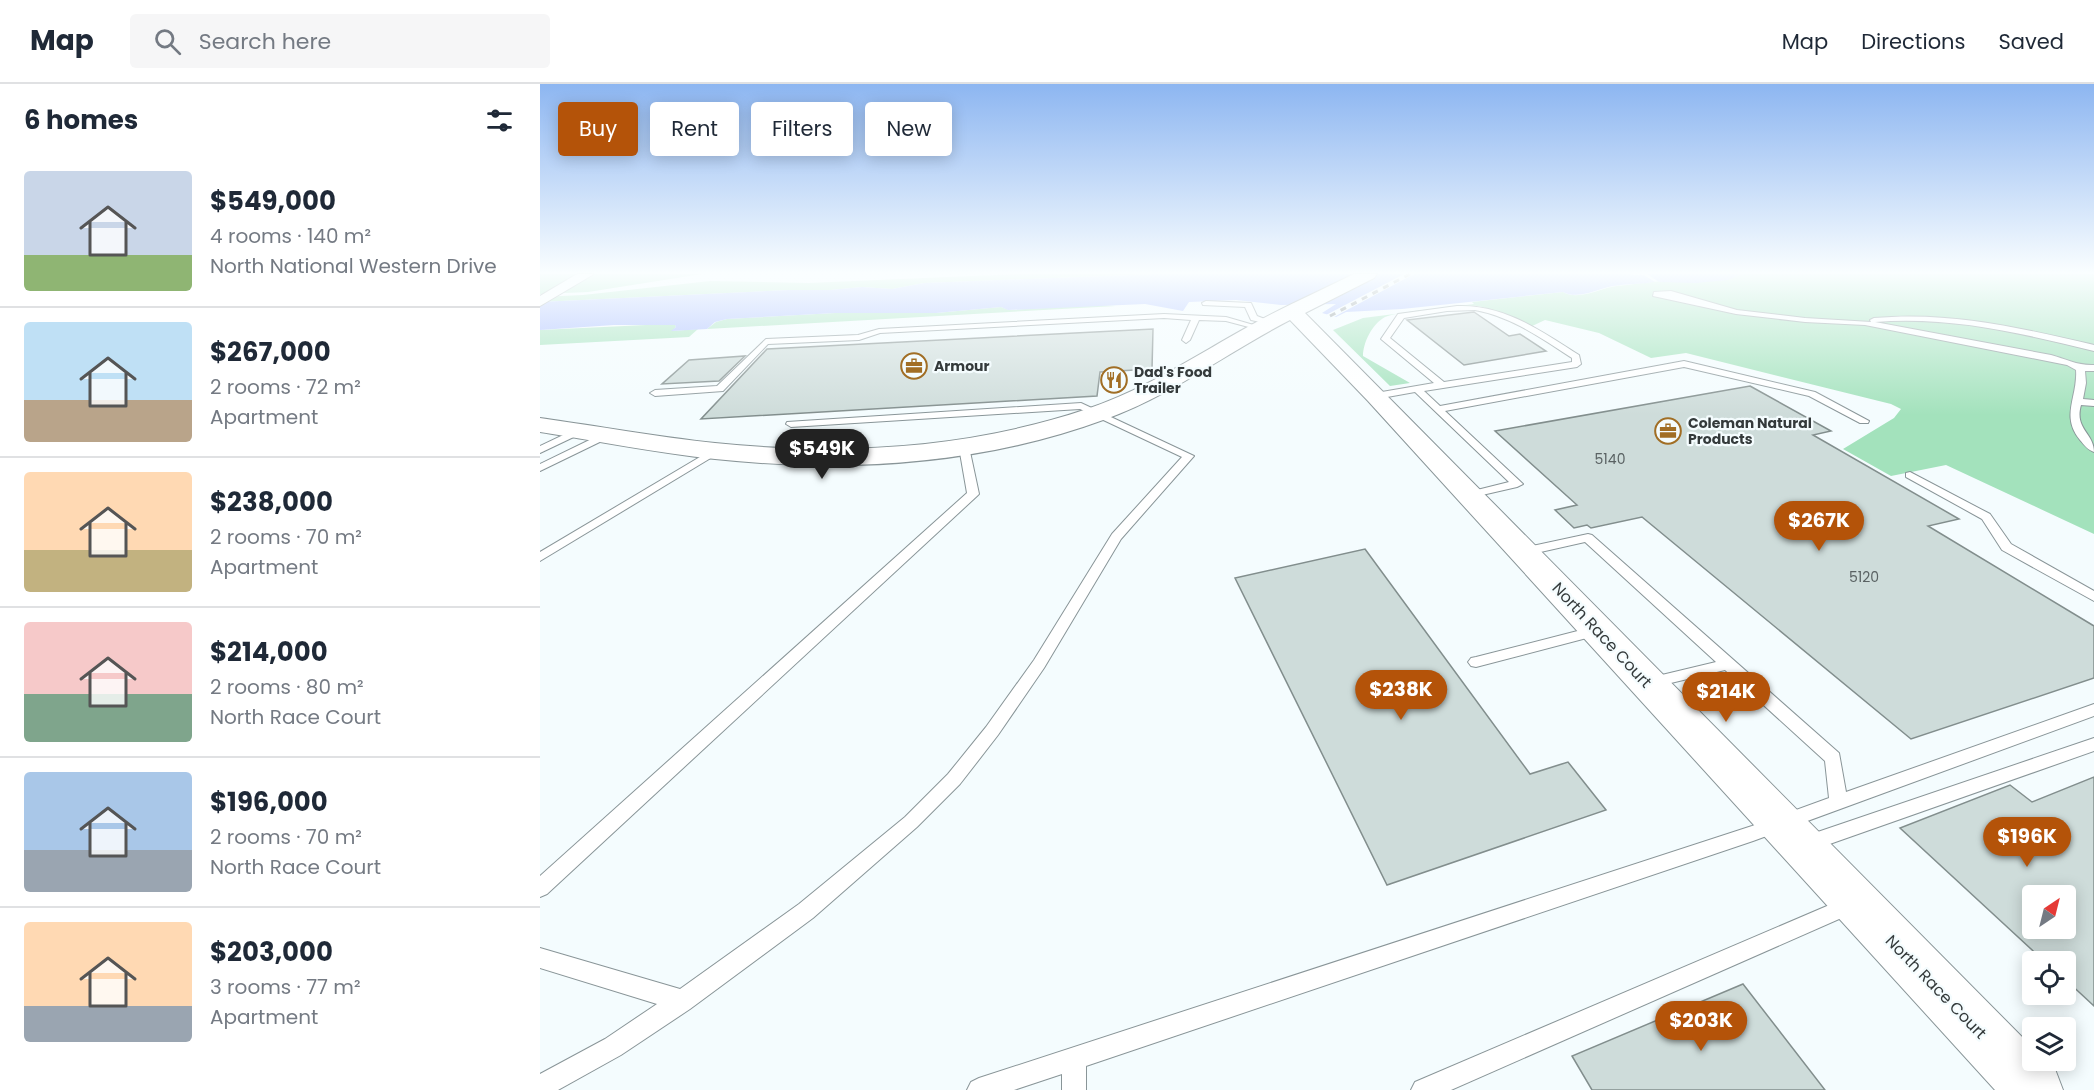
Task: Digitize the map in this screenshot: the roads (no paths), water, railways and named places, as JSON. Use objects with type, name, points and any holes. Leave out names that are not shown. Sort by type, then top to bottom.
[{"type":"street","points":[[540,425],[715,451],[849,458],[919,454],[1012,438],[1097,414],[1148,392],[1207,361],[1274,321]]},
{"type":"street","name":"North Race Court","points":[[1310,321],[1376,396],[1522,552],[2034,1090]]},
{"type":"lane","points":[[655,393],[720,389],[766,342],[859,337],[879,331],[1070,321]]},
{"type":"lane","points":[[1186,340],[1195,321]]},
{"type":"lane","points":[[1239,321],[1266,325]]},
{"type":"lane","points":[[1259,321],[1266,325]]},
{"type":"lane","points":[[1398,321],[1385,339],[1442,385]]},
{"type":"lane","points":[[1376,396],[1577,364],[1576,357],[1542,335],[1514,321]]},
{"type":"lane","points":[[1823,321],[1865,323],[2028,353],[2070,363],[2080,369],[2094,368]]},
{"type":"lane","points":[[1865,323],[1875,321]]},
{"type":"lane","points":[[1963,321],[2012,328],[2094,348]]},
{"type":"lane","points":[[1438,409],[1684,364],[1812,394],[1864,421]]},
{"type":"lane","points":[[2080,369],[2082,392],[2073,413],[2076,427],[2094,449]]},
{"type":"lane","points":[[1417,389],[1517,484],[1469,495]]},
{"type":"lane","points":[[2077,402],[2094,403]]},
{"type":"lane","points":[[540,1087],[613,1047],[682,1001],[806,911],[911,822],[954,779],[992,731],[1039,664],[1116,537],[1189,456],[1082,406],[791,424]]},
{"type":"lane","points":[[540,450],[578,431]]},
{"type":"lane","points":[[540,468],[606,435]]},
{"type":"lane","points":[[2082,437],[2094,440]]},
{"type":"lane","points":[[540,888],[972,494],[964,447]]},
{"type":"lane","points":[[540,556],[715,451]]},
{"type":"lane","points":[[1910,475],[1986,517],[2006,547],[2094,597]]},
{"type":"lane","points":[[1522,552],[1588,538],[1833,758],[1839,803]]},
{"type":"lane","points":[[1476,662],[1597,631]]},
{"type":"lane","points":[[1648,684],[1728,664]]},
{"type":"lane","points":[[1791,835],[1839,803],[2094,710]]},
{"type":"lane","points":[[979,1090],[1074,1058],[1791,835],[2094,744]]},
{"type":"lane","points":[[1423,1090],[1856,903]]},
{"type":"lane","points":[[540,958],[682,1001]]},
{"type":"lane","points":[[1074,1058],[1074,1090]]},
{"type":"water","points":[[540,321],[719,321],[707,329],[671,331],[676,327],[675,325],[614,325],[540,330]]},
{"type":"place","name":"Armour","points":[[914,366]]},
{"type":"place","name":"Dad's Food Trailer","points":[[1114,380]]},
{"type":"place","name":"Coleman Natural Products","points":[[1668,431]]}]
